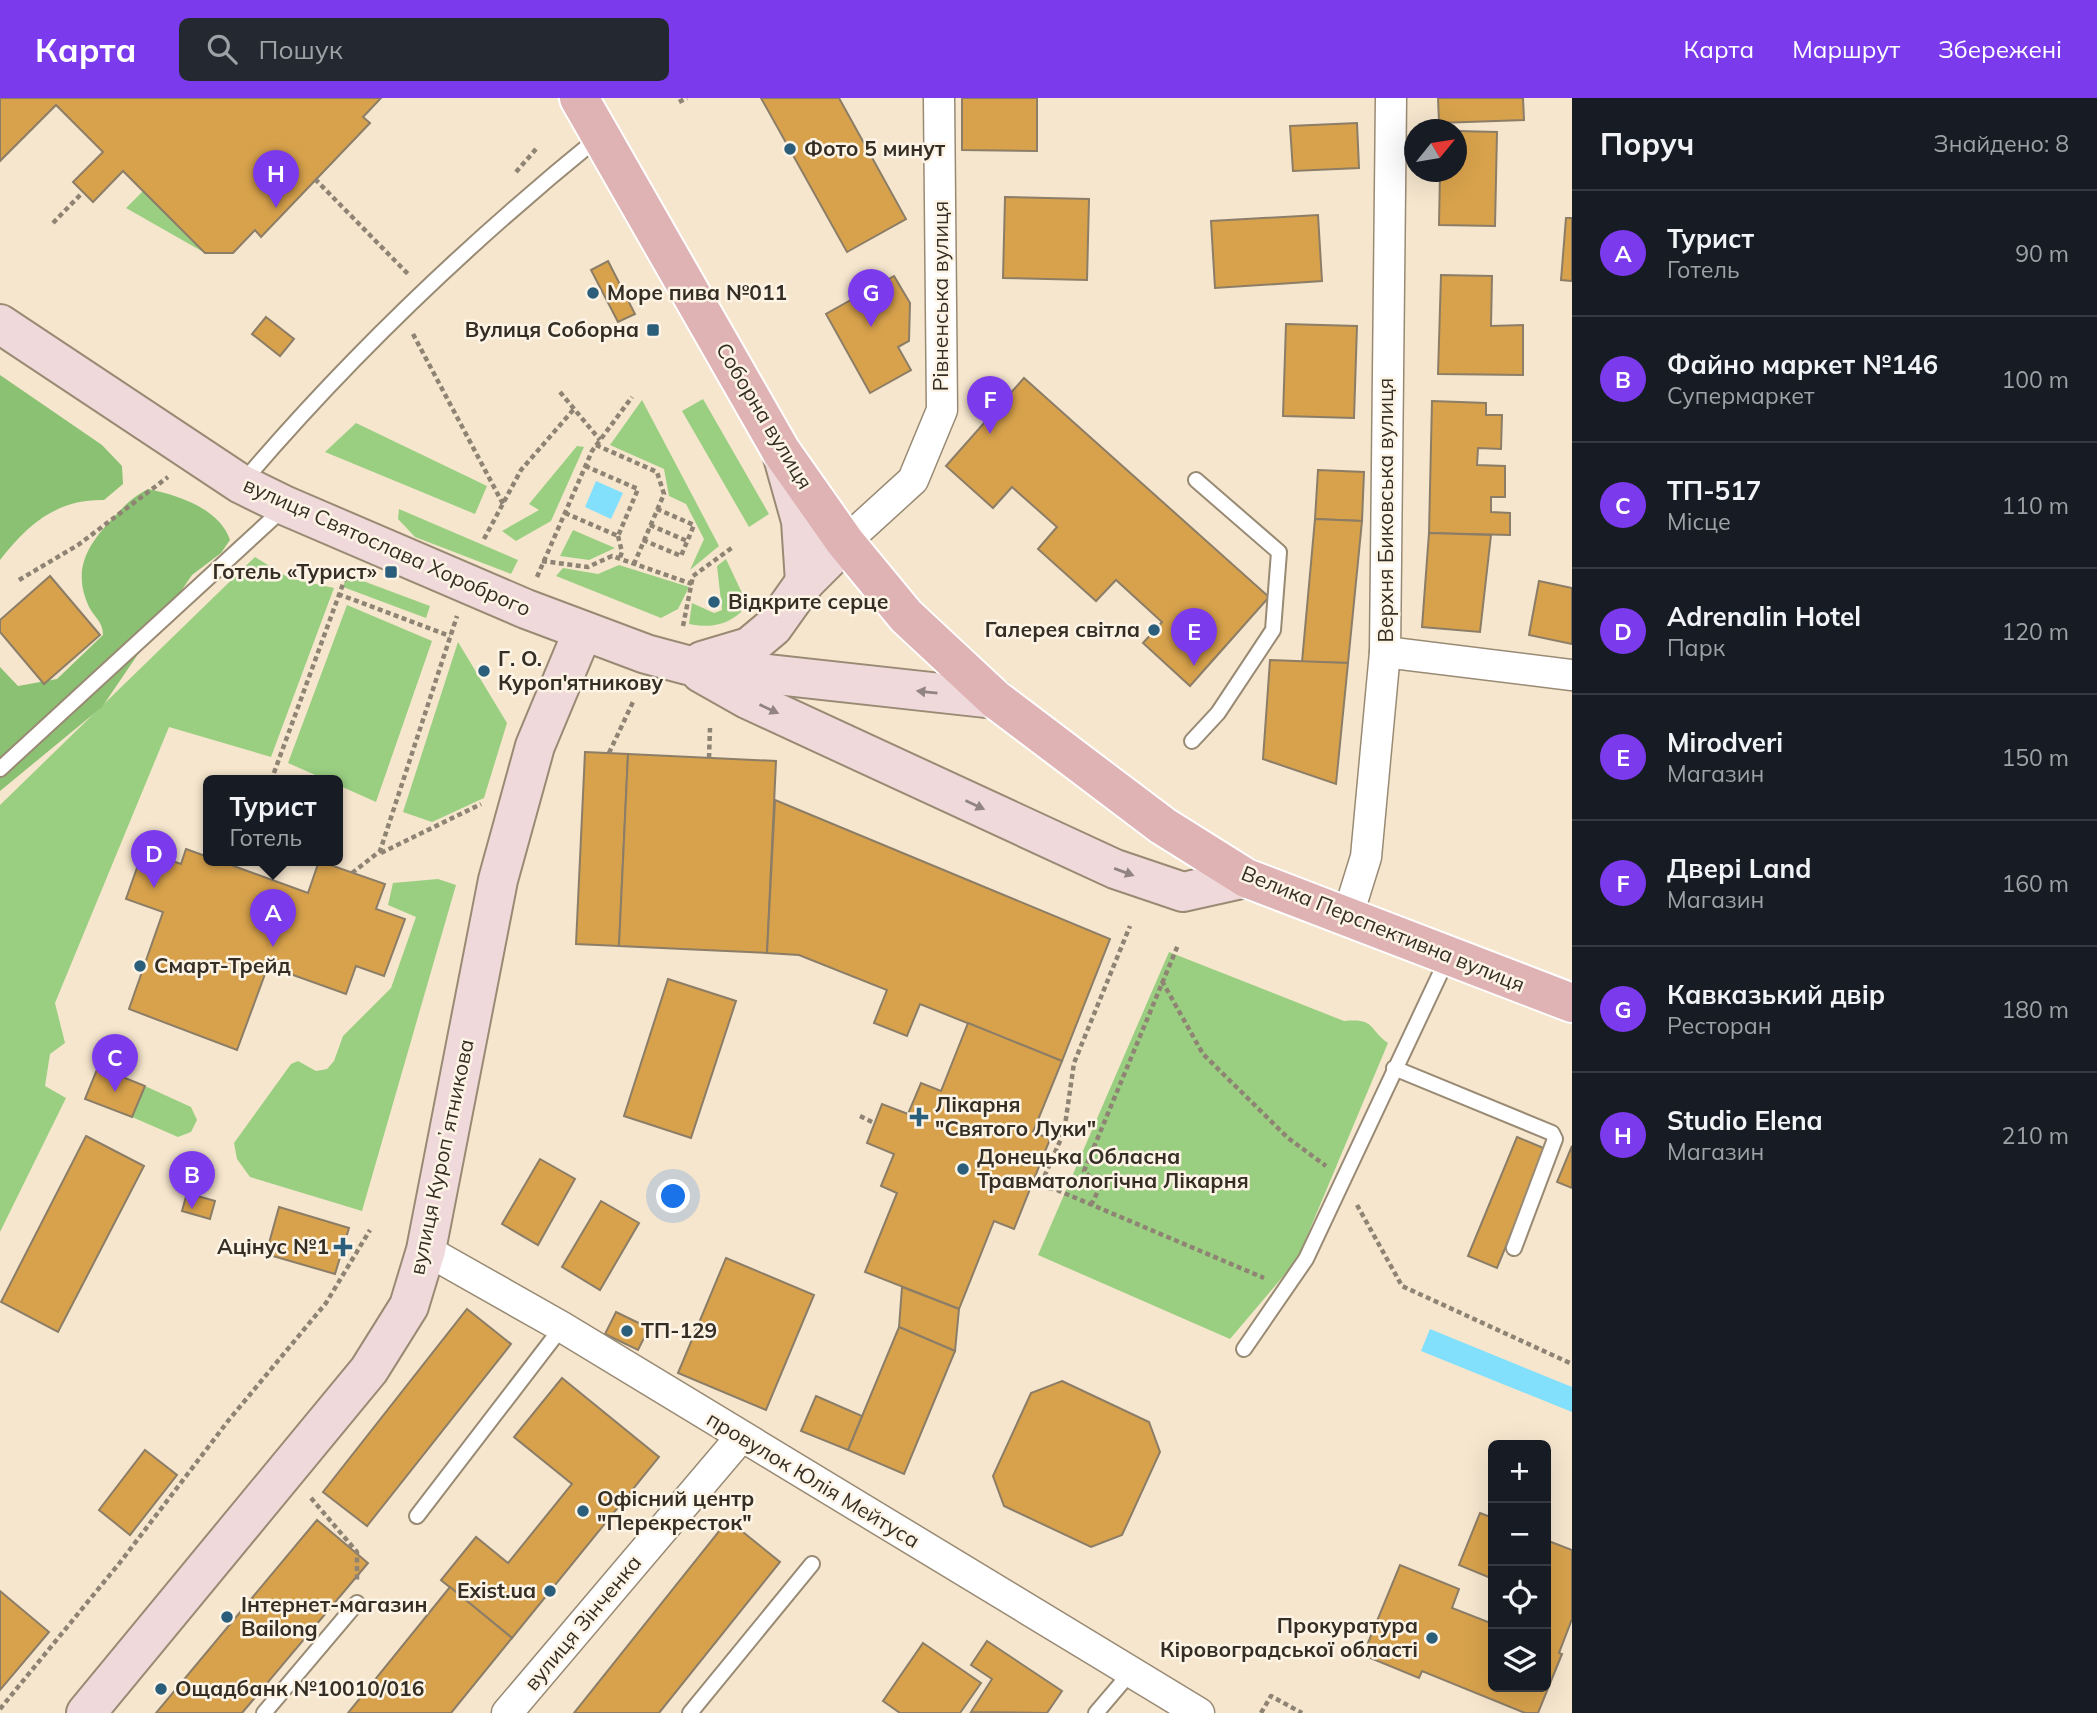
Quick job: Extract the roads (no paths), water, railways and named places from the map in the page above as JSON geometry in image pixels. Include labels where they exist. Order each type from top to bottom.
[{"type":"main road","name":"Соборна вулиця","points":[[579,98],[781,451],[845,542],[906,616],[995,699]]},
{"type":"main road","name":"вулиця Святослава Хороброго","points":[[0,324],[241,484],[286,506],[583,631],[684,649]]},
{"type":"main road","points":[[781,451],[801,521],[805,582]]},
{"type":"main road","points":[[684,649],[749,647],[773,626],[805,582],[845,542]]},
{"type":"main road","name":"вулиця Куропʼятникова","points":[[86,1713],[369,1370],[409,1306],[426,1250],[498,880],[535,746],[583,631]]},
{"type":"main road","points":[[684,649],[995,699]]},
{"type":"main road","points":[[684,649],[747,699],[1115,869],[1183,892],[1247,878]]},
{"type":"main road","name":"Велика Перспективна вулиця","points":[[995,699],[1163,826],[1247,878],[1572,1003]]},
{"type":"street","name":"Рівненська вулиця","points":[[845,542],[913,480],[942,410],[939,98]]},
{"type":"street","name":"Верхня Биковська вулиця","points":[[1348,918],[1366,857],[1385,652],[1391,98]]},
{"type":"street","points":[[1385,652],[1572,675]]},
{"type":"street","name":"провулок Юлія Мейтуса","points":[[426,1250],[562,1327],[1199,1713]]},
{"type":"street","name":"вулиця Зінченка","points":[[506,1713],[741,1437]]},
{"type":"lane","points":[[241,484],[314,402],[402,313],[550,177],[600,136]]},
{"type":"lane","points":[[1192,741],[1218,713],[1273,630],[1279,552],[1196,480]]},
{"type":"lane","points":[[0,769],[259,534],[286,506]]},
{"type":"lane","points":[[1244,1349],[1306,1259],[1448,957]]},
{"type":"lane","points":[[1394,1068],[1552,1133],[1555,1139],[1514,1248]]},
{"type":"lane","points":[[418,1516],[562,1327]]},
{"type":"lane","points":[[690,1713],[812,1564]]},
{"type":"lane","points":[[264,1713],[357,1603]]},
{"type":"lane","points":[[1096,1713],[1130,1672]]},
{"type":"water","points":[[596,481],[623,493],[611,519],[585,507]]},
{"type":"water","points":[[1430,1329],[1572,1387],[1572,1412],[1421,1351]]},
{"type":"place","name":"Фото 5 минут","points":[[790,149]]},
{"type":"place","name":"Studio Elena","points":[[276,208]]},
{"type":"place","name":"Море пива №011","points":[[593,293]]},
{"type":"place","name":"Кавказький двір","points":[[871,327]]},
{"type":"place","name":"Вулиця Соборна","points":[[653,330]]},
{"type":"place","name":"Двері Land","points":[[990,434]]},
{"type":"place","name":"Готель «Турист»","points":[[391,572]]},
{"type":"place","name":"Відкрите серце","points":[[714,602]]},
{"type":"place","name":"Галерея світла","points":[[1154,630]]},
{"type":"place","name":"Mirodveri","points":[[1194,666]]},
{"type":"place","name":"Г. О. Куроп'ятникову","points":[[484,671]]},
{"type":"place","name":"Adrenalin Hotel","points":[[154,888]]},
{"type":"place","name":"Турист","points":[[273,947]]},
{"type":"place","name":"Смарт-Трейд","points":[[140,966]]},
{"type":"place","name":"ТП-517","points":[[115,1092]]},
{"type":"place","name":"Лікарня \"Святого Луки\"","points":[[919,1117]]},
{"type":"place","name":"Донецька Обласна Травматологічна Лікарня","points":[[963,1169]]},
{"type":"place","name":"Файно маркет №146","points":[[192,1209]]},
{"type":"place","name":"Ацінус №1","points":[[343,1247]]},
{"type":"place","name":"ТП-129","points":[[627,1331]]},
{"type":"place","name":"Офісний центр \"Перекресток\"","points":[[583,1511]]},
{"type":"place","name":"Exist.ua","points":[[550,1591]]},
{"type":"place","name":"Інтернет-магазин Bailong","points":[[227,1617]]},
{"type":"place","name":"Прокуратура Кіровоградської області","points":[[1432,1638]]},
{"type":"place","name":"Ощадбанк №10010/016","points":[[161,1689]]}]
